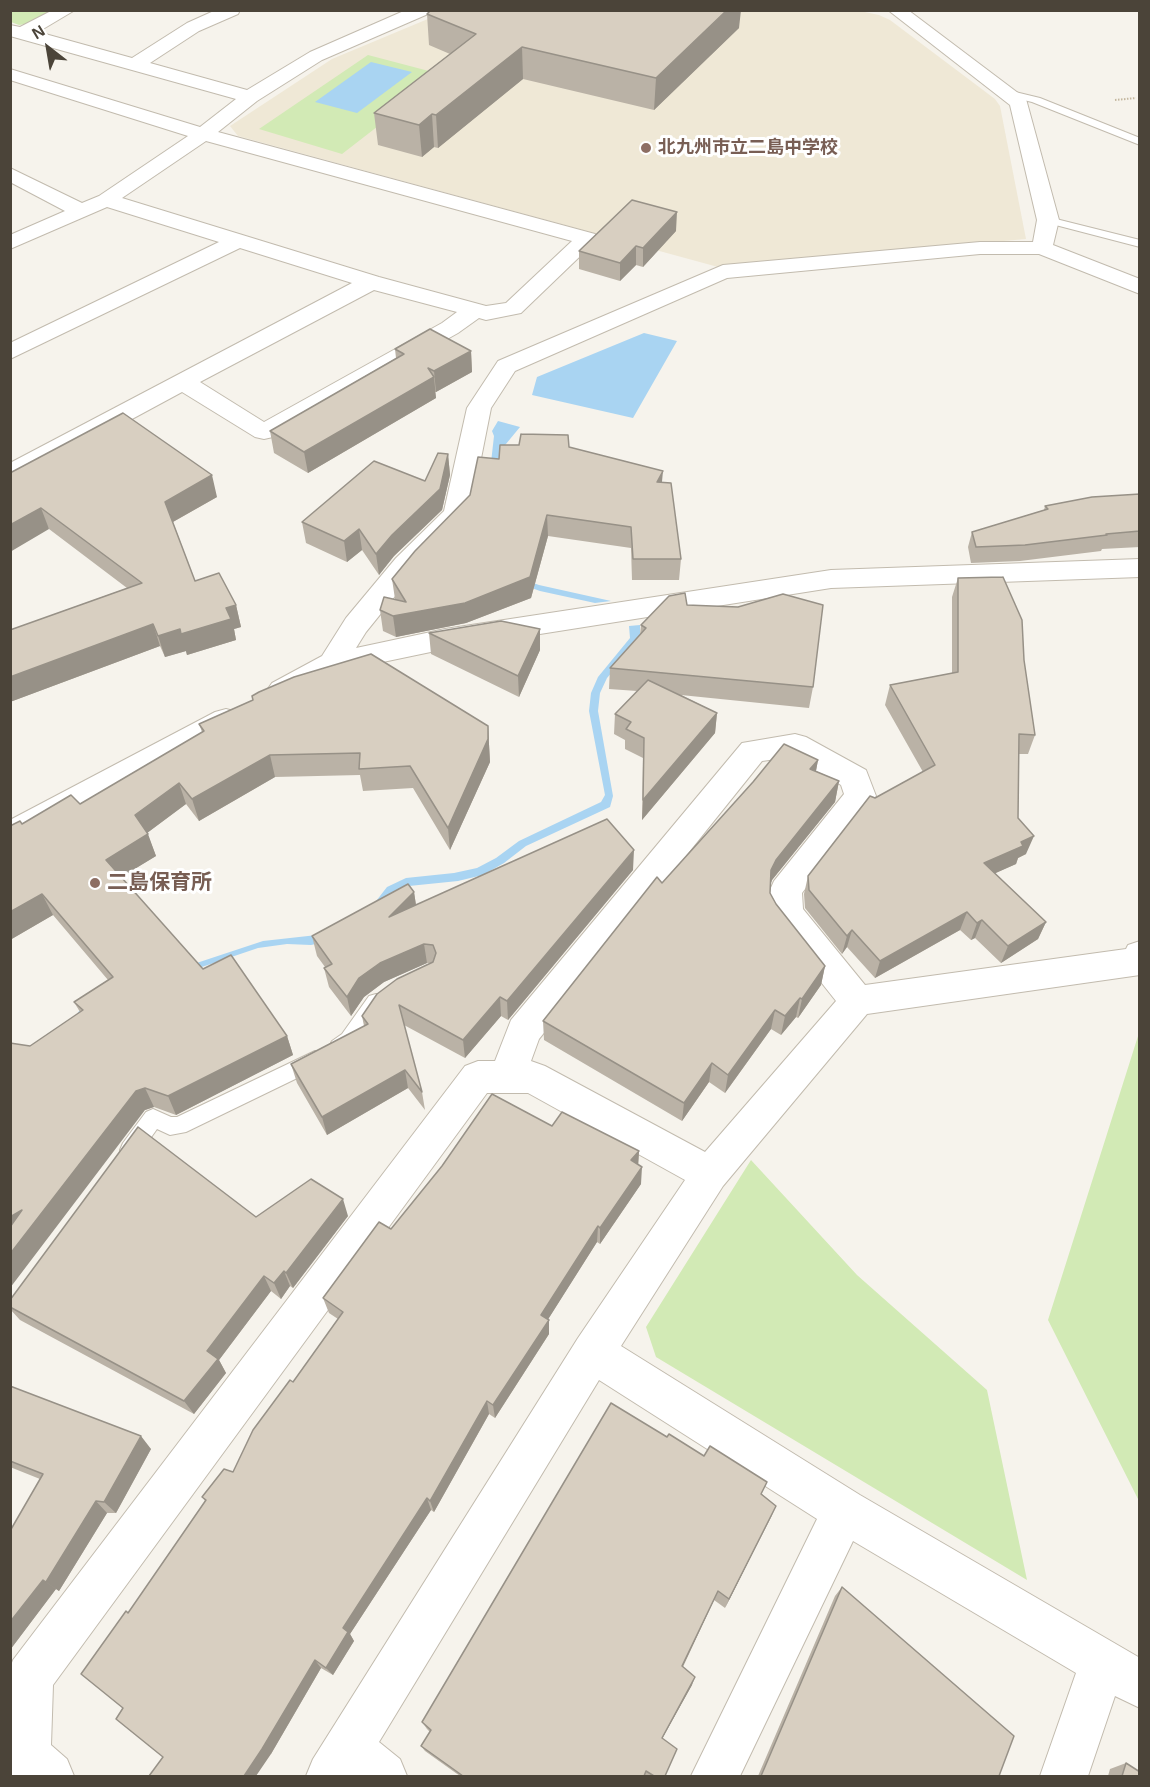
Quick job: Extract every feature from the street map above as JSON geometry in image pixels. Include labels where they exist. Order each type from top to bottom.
[{"type":"street","points":[[17,31],[67,10]]},
{"type":"street","points":[[136,64],[193,27],[232,10]]},
{"type":"street","points":[[10,243],[106,200],[203,134],[250,97],[316,56],[422,10]]},
{"type":"street","points":[[896,10],[1020,103],[1048,220],[1042,248]]},
{"type":"street","points":[[17,31],[250,97]]},
{"type":"street","points":[[10,74],[203,134],[587,239],[513,308],[486,313],[236,242],[106,200]]},
{"type":"street","points":[[10,174],[82,211]]},
{"type":"street","points":[[10,352],[236,242]]},
{"type":"street","points":[[332,663],[356,625],[406,564],[457,514],[479,408],[506,366],[723,272],[980,249],[1042,248],[1140,287]]},
{"type":"street","points":[[10,474],[371,282]]},
{"type":"street","points":[[183,382],[264,432],[450,328],[475,310]]},
{"type":"street","points":[[10,836],[332,663],[445,639],[831,579],[1140,568]]},
{"type":"street","points":[[507,1077],[524,1031],[753,751],[795,745],[855,777],[860,796],[786,890],[786,913],[857,1001]]},
{"type":"street","points":[[354,1767],[593,1352],[710,1174],[857,1001],[1137,962],[1140,955]]},
{"type":"street","points":[[50,1776],[26,1756],[30,1677],[478,1077],[532,1077],[710,1174]]},
{"type":"street","points":[[593,1352],[844,1511],[1121,1674],[1064,1776]]},
{"type":"street","points":[[715,1776],[844,1511]]},
{"type":"lane","points":[[1007,93],[1036,100],[1140,142]]},
{"type":"lane","points":[[1048,220],[1140,244]]},
{"type":"lane","points":[[118,1166],[153,1118],[170,1126],[179,1126],[324,1056],[349,1040],[372,1005],[392,990]]},
{"type":"shaded area","name":"北九州市立二島中学校","points":[[447,11],[860,11],[879,15],[890,20],[995,99],[1000,106],[1026,239],[718,267],[238,136],[230,126],[332,59]]},
{"type":"green space","points":[[10,11],[55,11],[32,23],[19,25],[11,22]]},
{"type":"green space","points":[[368,55],[444,75],[342,154],[259,129]]},
{"type":"green space","points":[[1139,1033],[1139,1501],[1048,1320]]},
{"type":"green space","points":[[751,1160],[857,1275],[987,1390],[1027,1580],[656,1357],[646,1327]]},
{"type":"water","points":[[371,62],[412,72],[357,113],[315,102]]},
{"type":"water","points":[[644,333],[677,341],[633,418],[532,395],[537,377]]},
{"type":"water","points":[[498,421],[520,427],[501,450],[485,566],[539,585],[611,601],[595,603],[540,591],[479,569],[494,436],[492,431]]},
{"type":"water","points":[[640,625],[640,640],[607,678],[600,693],[598,711],[613,796],[610,807],[526,846],[483,875],[458,881],[409,886],[335,940],[311,945],[287,944],[258,948],[193,970],[47,1054],[88,999],[263,941],[317,935],[373,905],[387,887],[406,878],[477,868],[496,858],[519,841],[601,802],[605,795],[589,711],[591,693],[598,677],[630,638],[629,626]]},
{"type":"building","points":[[431,10],[727,10],[656,78],[522,47],[436,115],[432,114],[419,125],[374,113],[476,34],[427,14]]},
{"type":"building","points":[[632,200],[677,212],[643,248],[636,246],[620,263],[579,251]]},
{"type":"building","points":[[430,329],[471,351],[434,371],[428,368],[434,377],[304,452],[270,431],[404,354],[395,349]]},
{"type":"building","points":[[123,413],[212,475],[165,502],[195,581],[219,573],[236,605],[226,608],[231,619],[181,634],[180,629],[158,636],[153,624],[10,677],[10,630],[142,583],[41,508],[10,525],[10,473]]},
{"type":"building","points":[[521,434],[568,435],[569,447],[663,471],[657,482],[671,483],[681,559],[633,559],[631,527],[547,515],[530,577],[465,603],[393,616],[380,610],[384,597],[406,602],[392,579],[415,551],[470,495],[478,457],[499,459],[500,445],[519,445]]},
{"type":"building","points":[[438,453],[448,454],[440,489],[392,535],[376,554],[359,529],[344,541],[302,522],[374,461],[425,481]]},
{"type":"building","points":[[1140,494],[1140,531],[1025,545],[976,547],[972,532],[1048,509],[1045,506],[1092,497]]},
{"type":"building","points":[[1003,577],[1022,620],[1024,660],[1035,735],[1019,734],[1018,818],[1034,836],[1021,842],[1023,846],[984,863],[1046,922],[1008,946],[982,920],[977,923],[967,912],[880,961],[852,930],[847,936],[809,890],[808,876],[870,796],[875,798],[935,765],[890,685],[958,672],[958,578]]},
{"type":"building","points":[[685,593],[687,605],[738,607],[783,594],[823,605],[813,687],[610,668],[646,628],[641,625],[669,596]]},
{"type":"building","points":[[501,621],[540,629],[518,676],[429,633]]},
{"type":"building","points":[[371,654],[488,726],[488,739],[448,828],[410,766],[359,769],[360,753],[270,755],[192,799],[179,783],[135,815],[148,834],[106,860],[203,969],[231,955],[287,1036],[168,1096],[145,1088],[136,1091],[10,1254],[10,1227],[22,1210],[10,1217],[10,1043],[30,1046],[83,1010],[74,1002],[113,977],[42,894],[10,912],[10,826],[20,821],[22,824],[71,795],[80,804],[204,731],[199,724],[253,700],[252,696],[259,692],[294,677]]},
{"type":"building","points":[[648,680],[717,713],[643,800],[644,738],[626,729],[631,722],[615,714]]},
{"type":"building","points":[[784,744],[818,760],[810,769],[839,781],[776,860],[771,870],[770,893],[776,904],[825,966],[802,999],[800,998],[785,1016],[775,1010],[728,1075],[712,1063],[684,1103],[543,1021],[657,877],[662,883]]},
{"type":"building","points":[[607,819],[634,850],[507,1001],[500,997],[463,1040],[399,1005],[422,1092],[405,1070],[322,1117],[291,1064],[368,1024],[362,1016],[377,994],[397,979],[433,962],[436,953],[433,945],[424,944],[380,963],[359,978],[347,997],[324,968],[332,964],[312,936],[408,884],[414,892],[389,917]]},
{"type":"building","points":[[492,1094],[552,1126],[562,1112],[639,1151],[631,1160],[642,1167],[600,1228],[598,1226],[541,1315],[549,1320],[493,1405],[487,1401],[430,1501],[427,1498],[343,1628],[348,1632],[326,1668],[315,1660],[244,1776],[149,1776],[163,1757],[116,1719],[123,1708],[81,1674],[126,1611],[128,1613],[206,1500],[202,1497],[224,1469],[233,1472],[253,1430],[290,1380],[293,1382],[343,1312],[323,1298],[379,1222],[391,1229],[442,1166]]},
{"type":"building","points":[[138,1127],[256,1217],[311,1179],[343,1199],[286,1273],[284,1271],[274,1283],[264,1276],[207,1351],[218,1359],[184,1401],[10,1307],[10,1300]]},
{"type":"building","points":[[10,1386],[141,1436],[104,1502],[96,1501],[46,1582],[43,1580],[10,1622],[10,1531],[43,1474],[10,1461]]},
{"type":"building","points":[[611,1403],[667,1437],[669,1434],[704,1456],[710,1446],[767,1482],[761,1494],[776,1506],[729,1599],[718,1591],[682,1666],[695,1677],[662,1738],[677,1749],[665,1776],[654,1776],[646,1771],[644,1776],[463,1776],[421,1746],[431,1730],[422,1722]]},
{"type":"building","points":[[842,1587],[1014,1736],[999,1776],[761,1776]]},
{"type":"building","points":[[1126,1763],[1140,1772],[1140,1776],[1122,1776]]},
{"type":"place","name":"北九州市立二島中学校","points":[[646,148]]},
{"type":"place","name":"二島保育所","points":[[95,883]]}]
